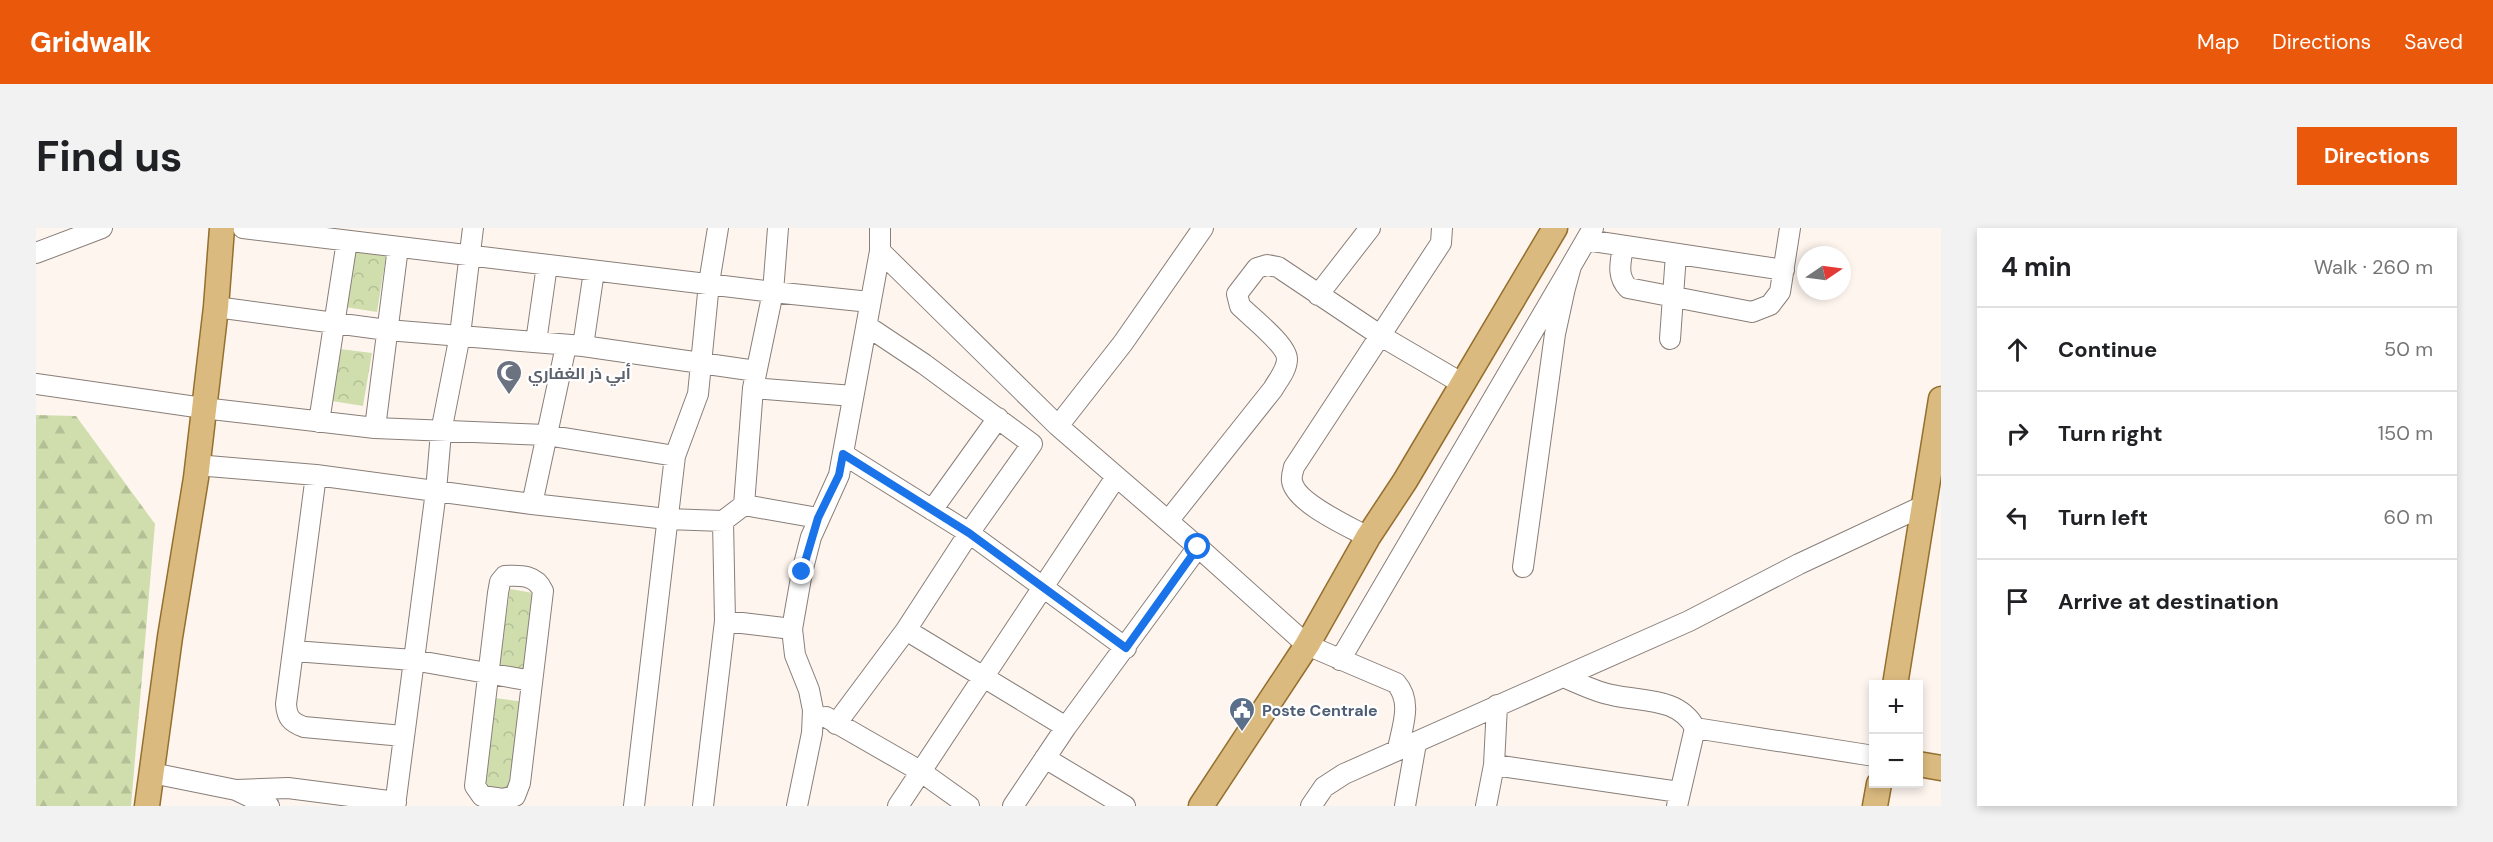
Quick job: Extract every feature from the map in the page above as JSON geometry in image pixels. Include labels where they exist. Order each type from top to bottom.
[{"type":"main road","points":[[147,806],[196,465],[216,307],[222,228]]},
{"type":"main road","points":[[1201,806],[1307,645],[1368,537],[1405,481],[1555,228]]},
{"type":"main road","points":[[1896,680],[1941,399]]},
{"type":"main road","points":[[1923,765],[1941,768]]},
{"type":"main road","points":[[1875,806],[1878,788]]},
{"type":"street","points":[[36,253],[102,228]]},
{"type":"street","points":[[243,228],[870,302]]},
{"type":"street","points":[[152,773],[236,790],[288,788],[396,804],[436,491],[441,432],[460,335],[473,228]]},
{"type":"street","points":[[634,806],[666,550],[667,519],[675,456],[698,394],[718,228]]},
{"type":"street","points":[[744,505],[754,379],[773,292],[778,228]]},
{"type":"street","points":[[797,806],[812,734],[813,710],[795,655],[792,629],[802,572],[818,518],[839,475],[880,251],[880,228]]},
{"type":"street","points":[[836,724],[906,630],[969,533],[1032,444],[1123,343],[1203,228]]},
{"type":"street","points":[[1318,295],[1370,228]]},
{"type":"street","points":[[1368,537],[1314,507],[1298,494],[1292,481],[1294,467],[1441,243],[1442,228]]},
{"type":"street","points":[[1623,246],[1619,273],[1628,288],[1752,312],[1770,305],[1780,292],[1790,228]]},
{"type":"street","points":[[1340,660],[1589,234],[1623,246],[1784,270]]},
{"type":"street","points":[[319,422],[346,241]]},
{"type":"street","points":[[375,429],[398,247]]},
{"type":"street","points":[[880,251],[1054,422],[1307,645],[1387,679],[1402,690],[1406,710],[1407,746],[1405,806]]},
{"type":"street","points":[[1670,339],[1676,254]]},
{"type":"street","points":[[536,342],[547,265]]},
{"type":"street","points":[[1168,521],[1273,389],[1285,367],[1284,349],[1240,306],[1237,294],[1239,289],[1257,268],[1267,265],[1278,267],[1381,336],[1462,384]]},
{"type":"street","points":[[1523,567],[1555,334],[1571,266]]},
{"type":"street","points":[[532,504],[546,435],[575,346],[594,271]]},
{"type":"street","points":[[216,307],[387,330],[575,346],[702,364],[754,379],[853,396]]},
{"type":"street","points":[[867,326],[924,364],[1032,444]]},
{"type":"street","points":[[36,384],[203,408],[375,429],[546,435],[675,456]]},
{"type":"street","points":[[932,510],[998,418]]},
{"type":"street","points":[[843,454],[969,533],[1046,587],[1126,648]]},
{"type":"street","points":[[196,465],[316,475],[532,504],[667,519],[723,521],[744,505],[818,518]]},
{"type":"street","points":[[316,475],[286,714],[292,722],[304,727],[403,736]]},
{"type":"street","points":[[898,806],[983,675],[1046,587],[1116,477]]},
{"type":"street","points":[[1311,806],[1324,787],[1333,780],[1689,621],[1799,564],[1923,506]]},
{"type":"street","points":[[702,806],[725,621],[723,521]]},
{"type":"street","points":[[1013,806],[1066,727],[1198,547]]},
{"type":"street","points":[[505,576],[534,578],[543,591],[532,681],[520,783],[515,796],[503,802],[482,796],[475,786],[500,582],[505,576]]},
{"type":"street","points":[[725,621],[792,629]]},
{"type":"street","points":[[906,630],[1066,727]]},
{"type":"street","points":[[294,651],[413,660],[532,681]]},
{"type":"street","points":[[1494,765],[1678,799],[1695,728],[1689,717],[1679,709],[1651,701],[1610,695],[1563,677]]},
{"type":"street","points":[[1486,806],[1494,765],[1497,705]]},
{"type":"street","points":[[813,710],[920,771],[969,806]]},
{"type":"street","points":[[1695,728],[1869,755]]},
{"type":"street","points":[[1045,758],[1125,806]]},
{"type":"street","points":[[236,790],[269,806]]},
{"type":"green space","points":[[353,251],[386,256],[377,312],[345,307]]},
{"type":"green space","points":[[340,349],[372,353],[363,406],[332,401]]},
{"type":"green space","points":[[36,415],[76,416],[155,524],[131,806],[36,806]]},
{"type":"green space","points":[[510,589],[539,594],[527,674],[498,670]]},
{"type":"green space","points":[[495,698],[525,702],[511,791],[482,786]]},
{"type":"place","name":"أبي ذر الغفاري","points":[[509,396]]},
{"type":"place","name":"Poste Centrale","points":[[1242,733]]},
{"type":"route","points":[[802,572],[818,518],[839,475],[843,454],[969,533],[1046,587],[1126,648],[1198,547]]}]
